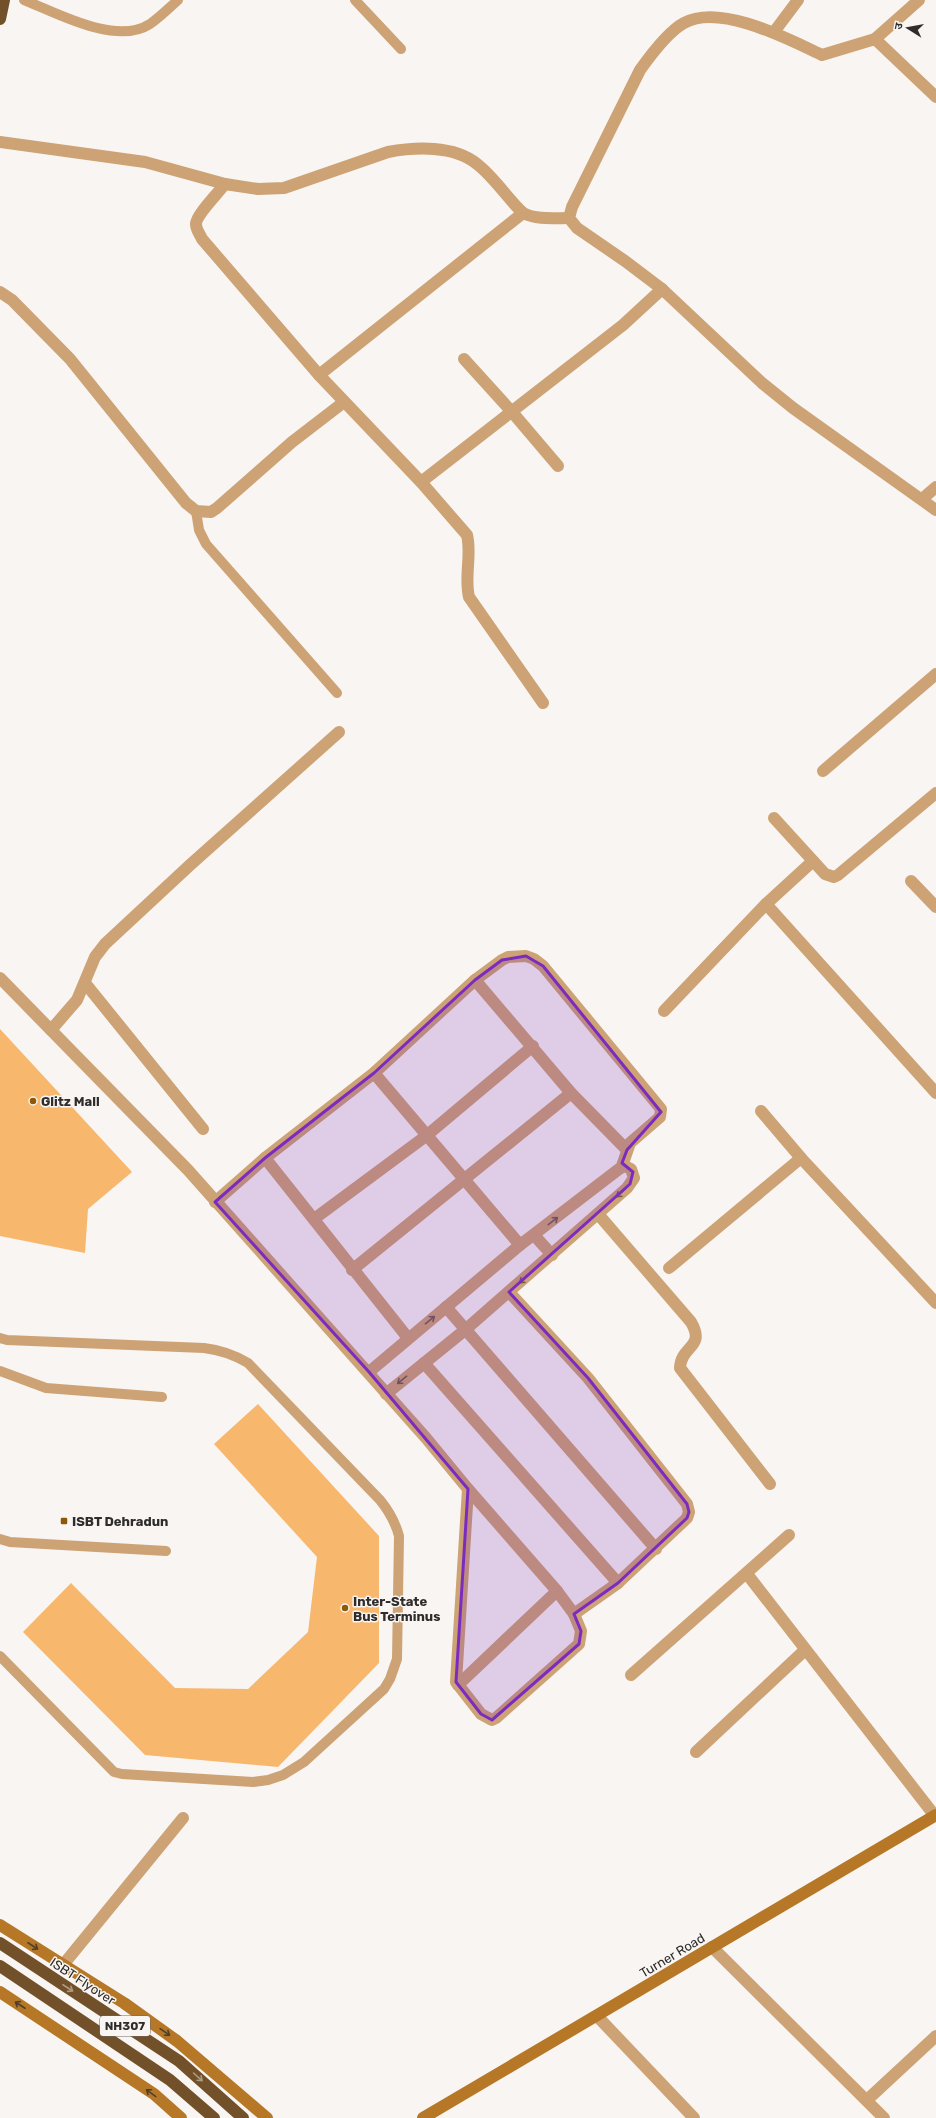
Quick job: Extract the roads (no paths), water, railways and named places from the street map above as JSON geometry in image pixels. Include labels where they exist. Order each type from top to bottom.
[{"type":"highway","points":[[0,19],[4,0]]},
{"type":"highway","name":"ISBT Flyover","points":[[0,1943],[179,2061],[243,2118]]},
{"type":"highway","name":"NH307","points":[[0,1966],[170,2080],[214,2118]]},
{"type":"main road","name":"Turner Road","points":[[423,2118],[936,1816]]},
{"type":"main road","points":[[0,1925],[124,2003],[177,2041],[267,2118]]},
{"type":"main road","points":[[0,1992],[154,2094],[181,2118]]},
{"type":"street","points":[[774,32],[798,0]]},
{"type":"street","points":[[569,218],[572,207],[640,70],[677,28],[684,23],[710,16],[720,17],[774,32],[822,55],[875,38],[919,0]]},
{"type":"street","points":[[875,38],[936,97]]},
{"type":"street","points":[[0,142],[145,162],[225,184],[247,188],[284,188],[388,152],[403,150],[437,150],[468,158],[478,164],[523,213],[546,219],[569,218]]},
{"type":"street","points":[[225,184],[198,217],[196,224],[197,230],[202,239],[319,375],[421,482],[467,535],[469,543],[467,589],[469,597],[544,703]]},
{"type":"street","points":[[319,375],[523,213]]},
{"type":"street","points":[[569,218],[577,228],[662,289],[780,398],[936,510]]},
{"type":"street","points":[[421,482],[622,325],[662,289]]},
{"type":"street","points":[[0,292],[12,300],[70,359],[186,503],[196,511],[211,512],[217,508],[292,442],[344,402]]},
{"type":"street","points":[[464,359],[558,466]]},
{"type":"street","points":[[922,499],[936,487]]},
{"type":"street","points":[[823,771],[936,674]]},
{"type":"street","points":[[51,1030],[71,1008],[85,983],[96,957],[105,944],[190,865],[339,732]]},
{"type":"street","points":[[774,818],[825,874],[834,877],[838,876],[936,793]]},
{"type":"street","points":[[664,1011],[766,904],[813,861]]},
{"type":"street","points":[[911,881],[936,907]]},
{"type":"street","points":[[766,904],[936,1093]]},
{"type":"street","points":[[216,1202],[265,1158],[374,1073],[475,980],[508,957],[526,956],[534,959],[543,966],[661,1109],[660,1117],[636,1137],[627,1150],[622,1166],[520,1245],[369,1372]]},
{"type":"street","points":[[0,978],[188,1170],[369,1372],[386,1394],[426,1438],[468,1489],[557,1591],[574,1614],[581,1631],[579,1644],[492,1720],[486,1718],[458,1685],[456,1674],[468,1489]]},
{"type":"street","points":[[475,980],[533,1046],[571,1093],[627,1150]]},
{"type":"street","points":[[85,983],[203,1129]]},
{"type":"street","points":[[314,1219],[426,1136],[533,1046]]},
{"type":"street","points":[[374,1073],[463,1180],[520,1245]]},
{"type":"street","points":[[352,1270],[571,1093]]},
{"type":"street","points":[[761,1111],[802,1158],[936,1303]]},
{"type":"street","points":[[265,1158],[314,1219],[352,1270],[408,1338]]},
{"type":"street","points":[[669,1268],[802,1158]]},
{"type":"street","points":[[386,1394],[465,1330],[627,1188],[634,1178],[631,1169],[622,1166]]},
{"type":"street","points":[[598,1214],[691,1322],[697,1336],[696,1342],[680,1361],[680,1368],[770,1484]]},
{"type":"street","points":[[534,1235],[552,1255]]},
{"type":"street","points":[[509,1292],[588,1378],[687,1504],[689,1512],[687,1518],[656,1549],[618,1583],[574,1614]]},
{"type":"street","points":[[446,1307],[656,1549]]},
{"type":"street","points":[[424,1363],[618,1583]]},
{"type":"street","points":[[631,1675],[747,1574],[789,1535]]},
{"type":"street","points":[[747,1574],[936,1816]]},
{"type":"street","points":[[458,1685],[557,1591]]},
{"type":"street","points":[[696,1752],[805,1650]]},
{"type":"street","points":[[62,1965],[183,1818]]},
{"type":"street","points":[[712,1947],[868,2100],[884,2118]]},
{"type":"street","points":[[597,2016],[694,2118]]},
{"type":"street","points":[[868,2100],[936,2036]]},
{"type":"lane","points":[[24,0],[95,28],[123,32],[133,31],[149,24],[178,0]]},
{"type":"lane","points":[[355,0],[401,49]]},
{"type":"lane","points":[[196,511],[199,530],[206,544],[337,693]]},
{"type":"lane","points":[[0,1338],[7,1340],[220,1349],[235,1355],[248,1363],[380,1500],[393,1518],[398,1536],[397,1659],[390,1679],[375,1699],[304,1762],[283,1775],[268,1780],[253,1782],[114,1772],[0,1656]]},
{"type":"lane","points":[[0,1371],[46,1388],[162,1397]]},
{"type":"lane","points":[[0,1539],[10,1542],[166,1551]]},
{"type":"place","name":"Glitz Mall","points":[[33,1101]]},
{"type":"place","name":"ISBT Dehradun","points":[[64,1521]]},
{"type":"place","name":"Inter-State Bus Terminus","points":[[345,1608]]}]
